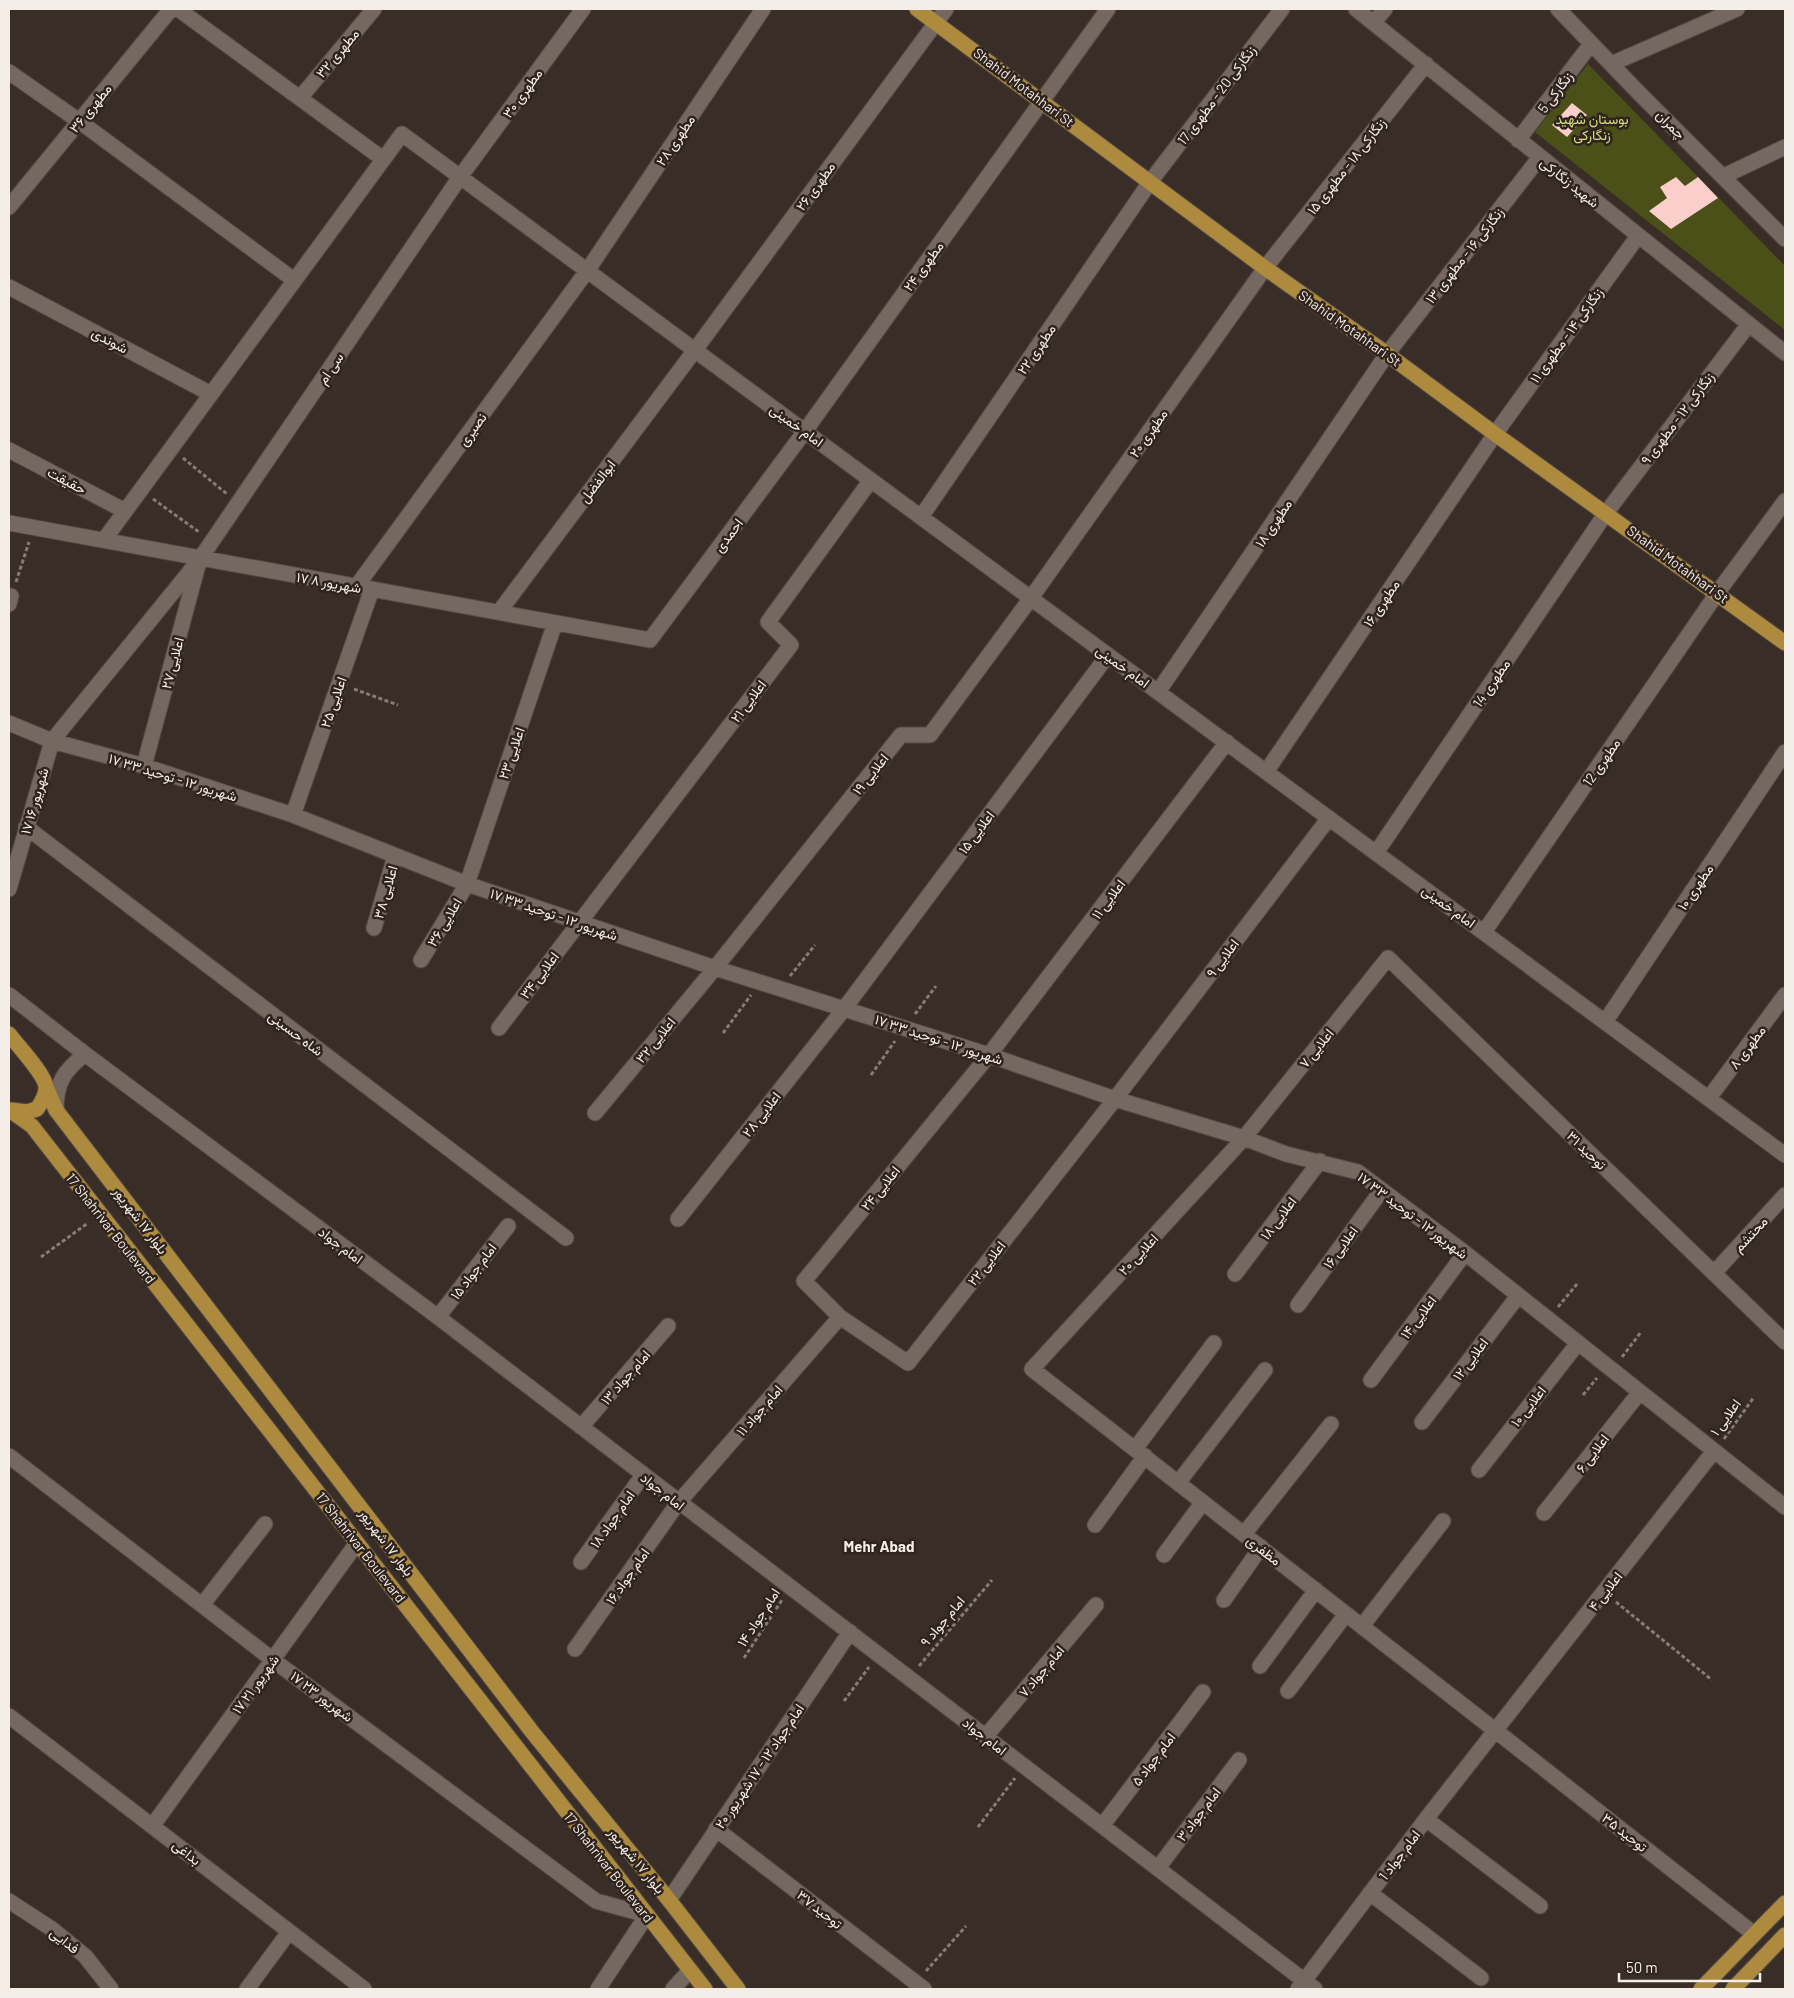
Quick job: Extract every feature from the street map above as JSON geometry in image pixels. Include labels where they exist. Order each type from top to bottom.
[{"type":"main road","name":"Shahid Motahhari St","points":[[917,9],[1266,268],[1495,434],[1718,592],[1785,643]]},
{"type":"main road","name":"بلوار ۱۷ شهریور","points":[[9,1034],[40,1074],[56,1110],[527,1725],[669,1900],[738,1989]]},
{"type":"main road","points":[[10,1110],[27,1112],[38,1109],[44,1098],[46,1088]]},
{"type":"main road","name":"17 Shahrivar Boulevard","points":[[10,1110],[32,1126],[705,1989]]},
{"type":"main road","points":[[1701,1989],[1785,1902]]},
{"type":"main road","points":[[1733,1989],[1785,1935]]},
{"type":"street","name":"مطهری ۳۶","points":[[9,207],[171,9]]},
{"type":"street","points":[[104,540],[383,159],[178,9]]},
{"type":"street","name":"مطهری ۳۲","points":[[300,98],[374,9]]},
{"type":"street","name":"مطهری ۳۰","points":[[460,177],[584,9]]},
{"type":"street","name":"مطهری ۲۸","points":[[587,271],[763,9]]},
{"type":"street","name":"مطهری ۲۶","points":[[695,350],[946,9]]},
{"type":"street","name":"مطهری ۲۴","points":[[805,431],[1108,9]]},
{"type":"street","name":"زنگارکی 20 - مطهری 17","points":[[1150,182],[1282,9]]},
{"type":"street","name":"شهید زنگارکی","points":[[1356,9],[1785,353]]},
{"type":"street","points":[[1374,22],[1385,9]]},
{"type":"street","name":"چمران","points":[[1558,9],[1785,239]]},
{"type":"street","points":[[1611,64],[1736,9]]},
{"type":"street","name":"زنگارکی 5","points":[[1518,140],[1591,44]]},
{"type":"street","name":"زنگارکی ۱۸ - مطهری ۱۵","points":[[1266,268],[1426,64]]},
{"type":"street","points":[[9,72],[79,121],[294,280]]},
{"type":"street","name":"امام خمینی","points":[[383,159],[402,134],[1785,1155]]},
{"type":"street","points":[[1724,176],[1785,147]]},
{"type":"street","name":"زنگارکی ۱۶ - مطهری ۱۳","points":[[1387,354],[1540,157]]},
{"type":"street","name":"سی ام","points":[[52,741],[200,559],[460,177]]},
{"type":"street","name":"مطهری ۲۲","points":[[921,517],[1150,182]]},
{"type":"street","name":"زنگارکی ۱۴ - مطهری ۱۱","points":[[1495,434],[1638,236]]},
{"type":"street","name":"مطهری ۲۰","points":[[1030,598],[1266,268]]},
{"type":"street","name":"نصیری","points":[[356,586],[587,271]]},
{"type":"street","name":"شوندی","points":[[9,287],[211,394]]},
{"type":"street","name":"زنگارکی ۱۲ - مطهری ۹","points":[[1606,513],[1749,324]]},
{"type":"street","name":"ابوالفضل","points":[[499,612],[695,350]]},
{"type":"street","name":"مطهری ۱۸","points":[[1158,692],[1387,354]]},
{"type":"street","name":"احمدی","points":[[650,640],[805,431]]},
{"type":"street","name":"مطهری ۱۶","points":[[1266,772],[1495,434]]},
{"type":"street","name":"حقیقت","points":[[9,450],[125,511]]},
{"type":"street","name":"اعلایی ۲۱","points":[[579,922],[791,645],[768,622],[871,480]]},
{"type":"street","name":"مطهری 12","points":[[1484,932],[1718,592],[1785,502]]},
{"type":"street","name":"مطهری 14","points":[[1376,853],[1606,513]]},
{"type":"street","name":"۱۷ شهریور ۸","points":[[9,524],[650,640]]},
{"type":"street","name":"اعلایی ۲۷","points":[[144,766],[200,559]]},
{"type":"street","name":"اعلایی ۲۵","points":[[293,816],[372,589]]},
{"type":"street","name":"اعلایی ۱۹","points":[[715,968],[901,735],[930,734],[1030,598]]},
{"type":"street","name":"اعلایی ۲۳","points":[[467,884],[556,622]]},
{"type":"street","name":"اعلایی ۱۵","points":[[844,1009],[1108,655]]},
{"type":"street","name":"۱۷ شهریور ۱۲ - توحید ۳۳","points":[[9,723],[52,741],[144,766],[293,816],[467,884],[715,968],[989,1055],[1115,1099],[1244,1138],[1286,1154],[1358,1172],[1465,1253],[1785,1506]]},
{"type":"street","name":"۱۷ شهریور ۱۶","points":[[9,889],[52,741]]},
{"type":"street","name":"اعلایی ۱۱","points":[[989,1055],[1226,742]]},
{"type":"street","name":"مطهری ۱۰","points":[[1605,1022],[1785,752]]},
{"type":"street","name":"اعلایی ۹","points":[[1115,1099],[1329,818]]},
{"type":"street","name":"شاه حسینی","points":[[26,827],[566,1238]]},
{"type":"street","name":"اعلایی ۳۸","points":[[374,928],[395,856]]},
{"type":"street","name":"اعلایی ۳۶","points":[[421,960],[467,884]]},
{"type":"street","name":"اعلایی ۳۴","points":[[500,1028],[579,922]]},
{"type":"street","name":"اعلایی ۷","points":[[1244,1138],[1388,958]]},
{"type":"street","name":"توحید ۳۱","points":[[1388,958],[1714,1273],[1784,1337]]},
{"type":"street","name":"اعلایی ۳۲","points":[[595,1113],[715,968]]},
{"type":"street","name":"امام جواد","points":[[9,995],[85,1054],[438,1317],[678,1503],[1158,1868],[1306,1986]]},
{"type":"street","name":"مطهری ۸","points":[[1708,1098],[1785,995]]},
{"type":"street","name":"اعلایی ۲۸","points":[[678,1219],[844,1009]]},
{"type":"street","points":[[56,1110],[56,1092],[62,1077],[72,1064],[85,1054]]},
{"type":"street","name":"اعلایی ۲۴","points":[[840,1317],[804,1280],[989,1055]]},
{"type":"street","name":"اعلایی ۲۲","points":[[840,1317],[908,1362],[1115,1099]]},
{"type":"street","name":"اعلایی ۲۰","points":[[1032,1369],[1244,1138]]},
{"type":"street","name":"اعلایی ۱۸","points":[[1235,1274],[1320,1161]]},
{"type":"street","name":"اعلایی ۱۶","points":[[1298,1305],[1382,1190]]},
{"type":"street","name":"محتشم","points":[[1714,1273],[1785,1195]]},
{"type":"street","name":"امام جواد ۱۵","points":[[438,1317],[508,1226]]},
{"type":"street","name":"اعلایی ۱۴","points":[[1371,1380],[1465,1253]]},
{"type":"street","name":"اعلایی ۱۲","points":[[1422,1422],[1518,1296]]},
{"type":"street","name":"امام جواد ۱۱","points":[[678,1503],[840,1317]]},
{"type":"street","name":"امام جواد ۱۳","points":[[581,1427],[668,1326]]},
{"type":"street","points":[[1095,1525],[1140,1453],[1214,1343]]},
{"type":"street","name":"اعلایی ۱۰","points":[[1479,1470],[1578,1343]]},
{"type":"street","name":"مظفری","points":[[1032,1369],[1496,1730]]},
{"type":"street","points":[[1178,1482],[1265,1370]]},
{"type":"street","name":"اعلایی ۶","points":[[1544,1513],[1640,1392]]},
{"type":"street","points":[[1244,1534],[1331,1424]]},
{"type":"street","name":"اعلایی ۴","points":[[1496,1730],[1714,1451]]},
{"type":"street","name":"۱۷ شهریور ۲۳","points":[[9,1456],[273,1660],[596,1901],[647,1915]]},
{"type":"street","name":"امام جواد ۱۸","points":[[581,1562],[643,1475]]},
{"type":"street","points":[[1164,1556],[1203,1502]]},
{"type":"street","name":"امام جواد ۱۶","points":[[575,1649],[678,1503]]},
{"type":"street","points":[[1362,1626],[1443,1521]]},
{"type":"street","points":[[202,1605],[265,1524]]},
{"type":"street","name":"۱۷ شهریور ۲۱","points":[[153,1825],[357,1543]]},
{"type":"street","points":[[1224,1600],[1261,1547]]},
{"type":"street","points":[[1260,1666],[1316,1590]]},
{"type":"street","name":"امام جواد ۷","points":[[986,1736],[1096,1605]]},
{"type":"street","points":[[1288,1690],[1346,1614]]},
{"type":"street","name":"امام جواد ۱۲ - ۱۷ شهریور ۲۰","points":[[669,1900],[850,1632]]},
{"type":"street","name":"امام جواد ۵","points":[[1102,1826],[1203,1692]]},
{"type":"street","name":"بداغی","points":[[9,1716],[364,1989]]},
{"type":"street","name":"امام جواد 1","points":[[1306,1986],[1370,1893],[1496,1730]]},
{"type":"street","name":"توحید ۳۵","points":[[1496,1730],[1754,1934]]},
{"type":"street","name":"امام جواد ۳","points":[[1158,1868],[1239,1760]]},
{"type":"street","points":[[1426,1819],[1540,1906]]},
{"type":"street","name":"توحید ۳۷","points":[[716,1829],[920,1986]]},
{"type":"street","points":[[1370,1893],[1480,1978]]},
{"type":"street","name":"فدایی","points":[[9,1901],[52,1929],[84,1956],[111,1989]]},
{"type":"street","points":[[598,1989],[647,1915]]},
{"type":"street","points":[[247,1989],[289,1932]]},
{"type":"street","points":[[673,1989],[690,1970]]},
{"type":"path","points":[[171,448],[238,503]]},
{"type":"path","points":[[141,490],[212,542]]},
{"type":"path","points":[[10,600],[34,528]]},
{"type":"path","points":[[339,684],[398,705]]},
{"type":"path","points":[[780,988],[815,945]]},
{"type":"path","points":[[723,1033],[761,982]]},
{"type":"path","points":[[871,1075],[936,986]]},
{"type":"path","points":[[41,1257],[101,1214]]},
{"type":"path","points":[[1548,1320],[1577,1284]]},
{"type":"path","points":[[1583,1395],[1641,1332]]},
{"type":"path","name":"اعلایی ۱","points":[[1714,1451],[1754,1397]]},
{"type":"path","name":"امام جواد ۹","points":[[909,1678],[992,1580]]},
{"type":"path","name":"امام جواد ۱۴","points":[[744,1658],[790,1587]]},
{"type":"path","points":[[1604,1592],[1712,1680]]},
{"type":"path","points":[[844,1701],[879,1654]]},
{"type":"path","points":[[978,1827],[1024,1766]]},
{"type":"path","points":[[920,1986],[966,1926]]},
{"type":"green space","name":"بوستان شهید زنگارکی","points":[[1588,64],[1785,266],[1785,330],[1535,132]]},
{"type":"building","points":[[1572,103],[1587,115],[1567,137],[1552,125]]},
{"type":"building","points":[[1676,177],[1685,186],[1698,177],[1718,198],[1671,229],[1649,211],[1667,198],[1660,187]]},
{"type":"district","name":"Mehr Abad","points":[[879,1546]]}]
